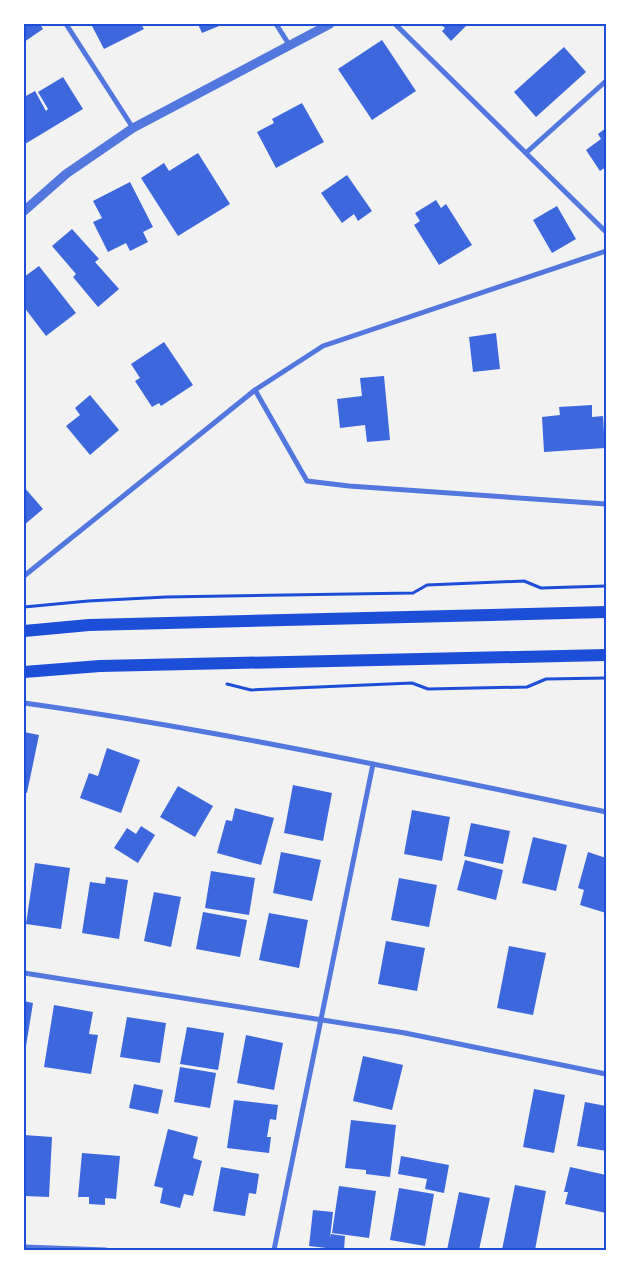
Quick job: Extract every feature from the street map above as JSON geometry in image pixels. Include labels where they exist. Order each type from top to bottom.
[{"type":"main road","points":[[24,631],[90,625],[606,612]]},
{"type":"main road","points":[[24,672],[100,666],[606,655]]},
{"type":"street","points":[[66,24],[133,128]]},
{"type":"street","points":[[276,24],[290,46]]},
{"type":"street","points":[[24,211],[66,174],[133,128],[330,24]]},
{"type":"street","points":[[395,24],[527,152],[606,232]]},
{"type":"street","points":[[527,152],[606,81]]},
{"type":"street","points":[[24,576],[255,390],[323,346],[606,251]]},
{"type":"street","points":[[255,390],[307,481],[349,486],[606,504]]},
{"type":"street","points":[[24,703],[106,714],[373,764],[606,812]]},
{"type":"street","points":[[274,1250],[319,1020],[373,764]]},
{"type":"street","points":[[24,973],[405,1033],[606,1074]]},
{"type":"street","points":[[24,1246],[106,1250]]},
{"type":"path","points":[[24,607],[166,597],[413,593],[427,585],[524,581],[541,588],[606,586]]},
{"type":"path","points":[[225,684],[251,690],[412,683],[428,689],[527,687],[546,679],[606,678]]},
{"type":"building","points":[[24,24],[40,24],[43,29],[24,42]]},
{"type":"building","points":[[91,24],[141,24],[144,29],[104,49]]},
{"type":"building","points":[[198,24],[224,24],[202,33]]},
{"type":"building","points":[[440,24],[468,24],[451,41],[442,31],[445,28]]},
{"type":"building","points":[[382,40],[416,91],[372,120],[338,69]]},
{"type":"building","points":[[564,47],[586,72],[536,117],[514,92]]},
{"type":"building","points":[[63,77],[83,109],[25,144],[24,97],[35,91],[46,111],[48,109],[38,92]]},
{"type":"building","points":[[302,103],[324,142],[276,168],[257,132],[274,123],[272,119]]},
{"type":"building","points":[[606,128],[606,167],[600,171],[586,150],[601,139],[598,134]]},
{"type":"building","points":[[198,153],[230,204],[178,236],[141,178],[164,163],[169,171]]},
{"type":"building","points":[[347,175],[372,211],[358,221],[354,214],[342,223],[321,193]]},
{"type":"building","points":[[130,182],[153,227],[143,232],[148,242],[130,251],[126,243],[108,252],[93,222],[102,218],[93,201]]},
{"type":"building","points":[[436,200],[441,208],[446,204],[472,245],[439,265],[414,225],[420,221],[415,213]]},
{"type":"building","points":[[557,206],[576,239],[552,253],[533,220]]},
{"type":"building","points":[[72,229],[99,259],[95,262],[119,289],[98,307],[73,277],[76,274],[52,246]]},
{"type":"building","points":[[39,266],[76,313],[46,336],[24,307],[24,277]]},
{"type":"building","points":[[496,333],[500,369],[473,372],[469,337]]},
{"type":"building","points":[[164,342],[193,385],[161,406],[159,403],[152,407],[135,381],[140,378],[131,364]]},
{"type":"building","points":[[384,376],[390,440],[367,442],[365,425],[340,428],[337,399],[362,396],[360,378]]},
{"type":"building","points":[[90,395],[119,430],[90,455],[66,426],[80,415],[75,408]]},
{"type":"building","points":[[592,405],[592,417],[603,416],[605,448],[544,452],[542,417],[560,415],[559,407]]},
{"type":"building","points":[[24,487],[43,509],[24,525]]},
{"type":"building","points":[[24,732],[39,735],[27,793],[24,792]]},
{"type":"building","points":[[107,748],[140,760],[121,813],[80,798],[89,773],[98,776]]},
{"type":"building","points":[[293,785],[332,793],[323,841],[284,833]]},
{"type":"building","points":[[178,786],[213,806],[195,837],[160,817]]},
{"type":"building","points":[[235,808],[274,818],[261,865],[217,853],[226,820],[232,821]]},
{"type":"building","points":[[412,810],[450,817],[442,861],[404,854]]},
{"type":"building","points":[[471,823],[510,831],[503,864],[464,856]]},
{"type":"building","points":[[141,826],[155,835],[138,863],[114,848],[127,828],[136,834]]},
{"type":"building","points":[[533,837],[567,845],[556,891],[522,883]]},
{"type":"building","points":[[281,852],[321,860],[312,901],[273,893]]},
{"type":"building","points":[[588,852],[606,858],[606,913],[580,905],[584,890],[578,888]]},
{"type":"building","points":[[465,860],[503,870],[496,900],[457,890]]},
{"type":"building","points":[[35,863],[70,868],[61,929],[26,924]]},
{"type":"building","points":[[211,871],[255,878],[249,915],[205,908]]},
{"type":"building","points":[[106,877],[128,880],[119,939],[82,933],[90,882],[105,884]]},
{"type":"building","points":[[399,878],[437,885],[429,927],[391,920]]},
{"type":"building","points":[[154,892],[181,897],[171,947],[144,941]]},
{"type":"building","points":[[203,912],[247,920],[240,957],[196,949]]},
{"type":"building","points":[[269,913],[308,920],[299,968],[259,960]]},
{"type":"building","points":[[386,941],[425,948],[417,991],[378,984]]},
{"type":"building","points":[[509,946],[546,953],[533,1015],[497,1008]]},
{"type":"building","points":[[24,1001],[33,1003],[26,1046],[24,1046]]},
{"type":"building","points":[[54,1005],[93,1012],[89,1034],[98,1035],[91,1074],[44,1067]]},
{"type":"building","points":[[127,1017],[166,1023],[160,1063],[120,1057]]},
{"type":"building","points":[[187,1027],[224,1033],[218,1070],[180,1064]]},
{"type":"building","points":[[246,1035],[283,1043],[274,1090],[237,1083]]},
{"type":"building","points":[[363,1056],[403,1065],[392,1110],[353,1101]]},
{"type":"building","points":[[180,1067],[216,1073],[210,1108],[174,1102]]},
{"type":"building","points":[[134,1084],[163,1090],[158,1114],[129,1108]]},
{"type":"building","points":[[534,1089],[565,1095],[554,1153],[523,1147]]},
{"type":"building","points":[[234,1100],[278,1105],[276,1120],[270,1119],[267,1137],[271,1137],[269,1153],[227,1148]]},
{"type":"building","points":[[585,1102],[606,1106],[606,1151],[577,1146]]},
{"type":"building","points":[[351,1120],[396,1125],[390,1177],[366,1174],[366,1170],[345,1168]]},
{"type":"building","points":[[168,1129],[198,1137],[193,1158],[202,1161],[193,1196],[184,1194],[180,1208],[160,1203],[163,1188],[154,1186]]},
{"type":"building","points":[[24,1135],[52,1137],[49,1197],[24,1196]]},
{"type":"building","points":[[82,1153],[120,1156],[116,1199],[105,1198],[105,1205],[89,1204],[89,1197],[78,1197]]},
{"type":"building","points":[[401,1156],[449,1165],[444,1193],[425,1189],[427,1179],[398,1174]]},
{"type":"building","points":[[221,1167],[259,1174],[256,1194],[249,1193],[245,1216],[213,1211]]},
{"type":"building","points":[[570,1167],[606,1175],[606,1213],[565,1204],[568,1192],[564,1192]]},
{"type":"building","points":[[515,1185],[546,1191],[535,1250],[502,1250]]},
{"type":"building","points":[[339,1186],[376,1191],[369,1238],[332,1233]]},
{"type":"building","points":[[399,1188],[434,1194],[425,1246],[390,1240]]},
{"type":"building","points":[[459,1192],[490,1198],[479,1250],[447,1250]]},
{"type":"building","points":[[313,1210],[333,1212],[330,1238],[331,1234],[345,1236],[344,1250],[309,1246]]}]
